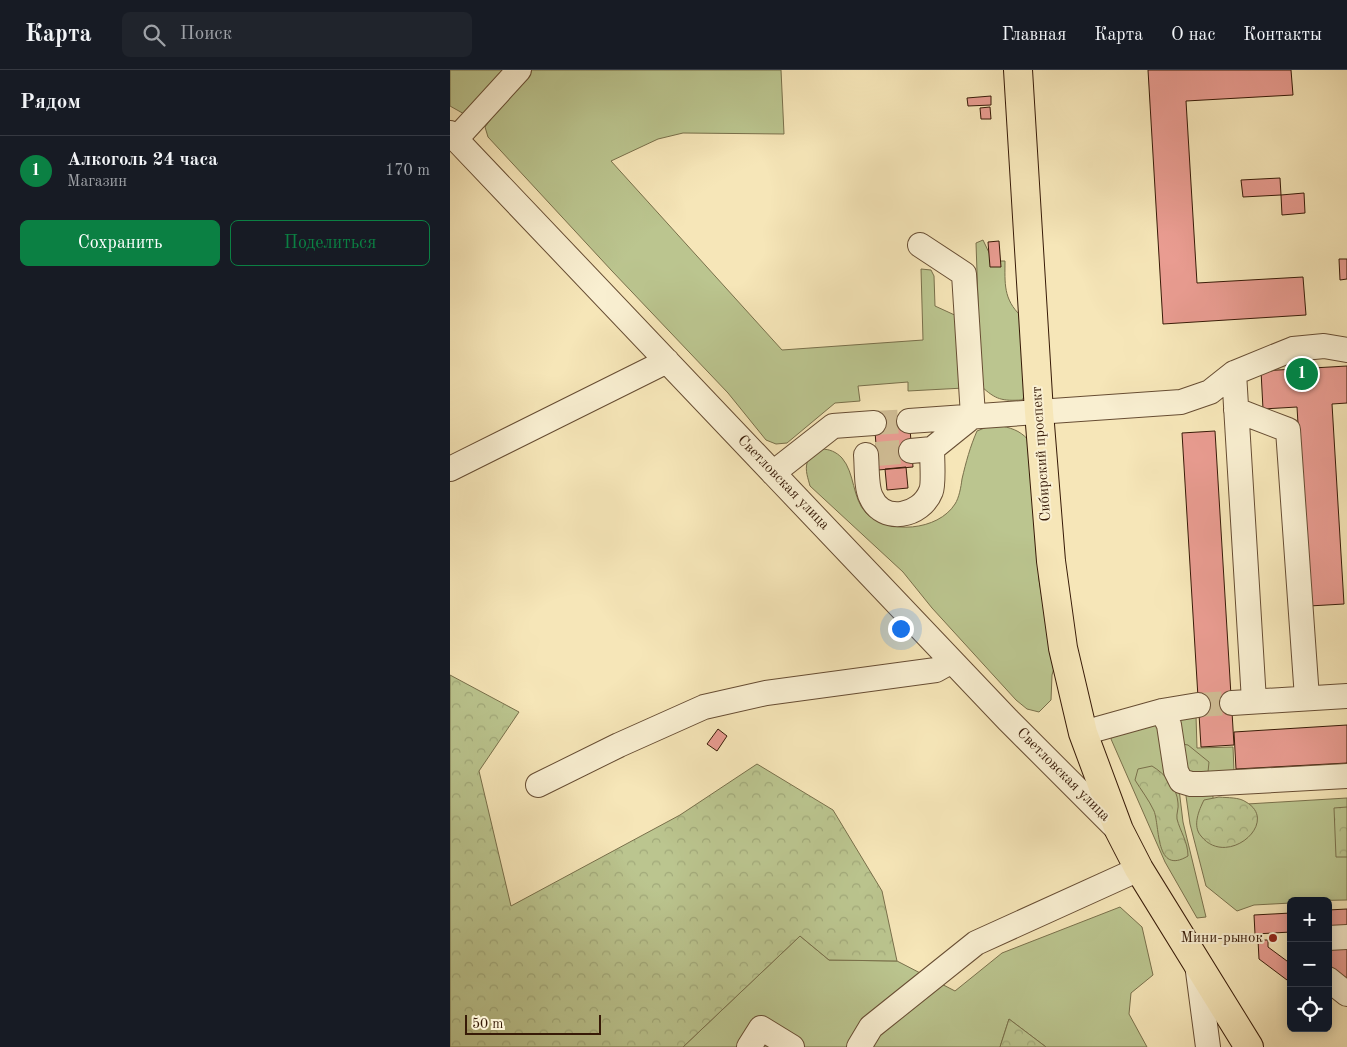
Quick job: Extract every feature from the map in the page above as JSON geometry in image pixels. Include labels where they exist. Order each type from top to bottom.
[{"type":"main road","name":"Сибирский проспект","points":[[1018,70],[1039,412],[1051,561],[1063,648],[1083,733],[1119,830],[1139,869],[1248,1047]]},
{"type":"street","points":[[453,136],[519,70]]},
{"type":"street","name":"Светловская улица","points":[[453,136],[1008,720],[1119,830]]},
{"type":"street","points":[[920,246],[964,274],[973,416]]},
{"type":"street","points":[[909,421],[1181,402],[1210,392],[1234,373],[1293,349],[1324,346],[1347,350]]},
{"type":"street","points":[[450,469],[667,361]]},
{"type":"street","points":[[1234,373],[1243,702],[1347,696]]},
{"type":"street","points":[[1236,410],[1288,430],[1307,698]]},
{"type":"street","points":[[833,426],[871,454],[870,496],[877,506],[890,513],[905,515],[920,508],[931,491],[922,450],[973,416]]},
{"type":"street","points":[[773,473],[833,426],[874,423]]},
{"type":"street","points":[[538,785],[619,744],[704,707],[766,693],[936,670],[952,661]]},
{"type":"street","points":[[1083,733],[1162,711],[1198,705]]},
{"type":"street","points":[[1162,711],[1169,726],[1176,771],[1181,781],[1191,784],[1347,776]]},
{"type":"street","points":[[859,1047],[871,1028],[976,943],[1139,869]]},
{"type":"street","points":[[1332,938],[1347,937]]},
{"type":"street","points":[[1196,964],[1208,1047]]},
{"type":"street","points":[[1332,982],[1347,994]]},
{"type":"street","points":[[749,1047],[760,1028],[792,1047]]},
{"type":"green space","points":[[450,70],[512,70],[466,115],[450,106]]},
{"type":"green space","points":[[531,70],[781,70],[784,134],[683,133],[658,139],[611,161],[782,350],[923,340],[921,269],[931,270],[934,276],[935,306],[959,317],[964,388],[908,391],[908,382],[858,386],[860,401],[835,403],[787,443],[776,444],[766,440],[728,393],[488,137],[485,127]]},
{"type":"green space","points":[[983,240],[993,261],[1005,261],[1005,284],[1008,297],[1015,310],[1021,316],[1027,393],[1022,400],[1000,399],[981,386],[976,243]]},
{"type":"green space","points":[[1002,426],[1018,432],[1031,443],[1039,580],[1054,668],[1051,700],[1039,712],[1027,709],[1016,700],[932,608],[903,572],[810,486],[807,472],[807,463],[813,453],[822,449],[832,451],[838,454],[846,464],[858,500],[866,513],[875,520],[887,525],[912,527],[925,525],[947,513],[955,504],[960,492],[968,455],[977,431],[987,427]]},
{"type":"green space","points":[[450,675],[519,712],[479,771],[511,906],[680,815],[757,764],[833,810],[882,891],[897,961],[829,960],[800,936],[683,1047],[450,1047]]},
{"type":"green space","points":[[1196,716],[1197,748],[1233,747],[1234,771],[1196,776],[1174,718]]},
{"type":"green space","points":[[1151,725],[1161,726],[1179,789],[1183,822],[1206,917],[1197,918],[1165,862],[1111,739],[1113,733]]},
{"type":"green space","points":[[1182,744],[1188,745],[1209,762],[1208,772],[1203,776],[1186,776]]},
{"type":"green space","points":[[1152,766],[1170,782],[1177,797],[1177,819],[1188,856],[1177,860],[1170,860],[1164,855],[1154,811],[1135,780],[1138,769]]},
{"type":"green space","points":[[1212,788],[1214,806],[1347,798],[1347,900],[1332,900],[1332,897],[1287,897],[1287,903],[1254,905],[1237,911],[1206,886],[1190,824],[1185,789]]},
{"type":"green space","points":[[1219,797],[1243,800],[1255,811],[1257,820],[1254,830],[1246,839],[1236,845],[1224,847],[1212,845],[1198,832],[1197,818],[1204,800]]},
{"type":"green space","points":[[1347,807],[1347,857],[1336,857],[1334,808]]},
{"type":"green space","points":[[1120,907],[1142,927],[1153,975],[1131,993],[1129,1014],[1147,1047],[1046,1047],[1009,1019],[1000,1047],[683,1047],[800,936],[829,960],[897,961],[955,991],[1002,953]]},
{"type":"green space","points":[[1009,1019],[1046,1047],[1000,1047]]},
{"type":"building","points":[[1148,70],[1291,70],[1293,95],[1186,101],[1197,283],[1303,277],[1306,315],[1163,324]]},
{"type":"building","points":[[991,96],[991,105],[968,106],[967,98]]},
{"type":"building","points":[[990,107],[991,119],[981,119],[980,108]]},
{"type":"building","points":[[1280,178],[1281,195],[1243,197],[1241,180]]},
{"type":"building","points":[[1304,193],[1305,213],[1282,215],[1281,195]]},
{"type":"building","points":[[999,241],[1001,267],[990,267],[988,242]]},
{"type":"building","points":[[1339,259],[1347,259],[1347,279],[1340,280]]},
{"type":"building","points":[[1347,366],[1347,403],[1332,404],[1344,604],[1309,606],[1297,407],[1263,409],[1261,371]]},
{"type":"building","points":[[909,416],[913,467],[878,470],[874,419]]},
{"type":"building","points":[[1215,431],[1234,745],[1201,747],[1182,433]]},
{"type":"building","points":[[906,467],[908,488],[887,490],[885,469]]},
{"type":"building","points":[[1347,725],[1347,763],[1236,769],[1234,732]]},
{"type":"building","points":[[718,729],[727,736],[717,751],[707,744]]},
{"type":"building","points":[[1347,909],[1347,928],[1332,929],[1332,910]]},
{"type":"building","points":[[1287,913],[1287,932],[1255,934],[1254,915]]},
{"type":"building","points":[[1258,940],[1268,940],[1268,947],[1287,961],[1287,980],[1259,959]]},
{"type":"building","points":[[1347,946],[1347,981],[1332,969],[1332,947]]},
{"type":"tunnel","points":[[874,423],[909,421]]},
{"type":"tunnel","points":[[876,454],[911,451]]},
{"type":"tunnel","points":[[1198,705],[1232,703]]},
{"type":"place","name":"Алкоголь 24 часа","points":[[1302,374]]},
{"type":"place","name":"Мини-рынок","points":[[1273,938]]}]
